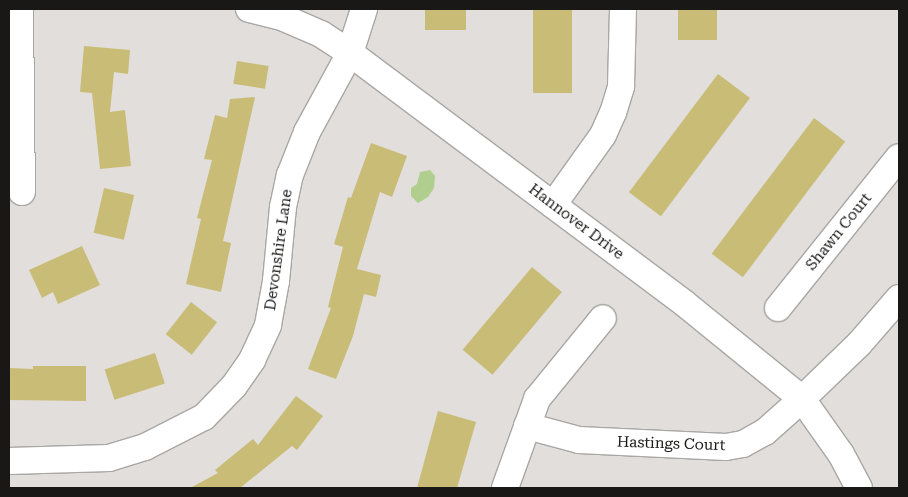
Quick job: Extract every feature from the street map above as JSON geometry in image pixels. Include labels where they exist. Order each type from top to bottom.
[{"type":"street","points":[[20,9],[22,192]]},
{"type":"street","name":"Hannover Drive","points":[[249,9],[284,18],[321,34],[350,53],[684,303],[802,399],[841,454],[859,488]]},
{"type":"street","name":"Devonshire Lane","points":[[9,460],[109,458],[145,448],[204,417],[234,386],[252,360],[268,325],[275,289],[282,207],[290,175],[307,132],[350,53],[364,9]]},
{"type":"street","points":[[553,205],[603,135],[613,113],[620,86],[623,9]]},
{"type":"street","name":"Shawn Court","points":[[778,308],[899,157]]},
{"type":"street","name":"Hastings Court","points":[[528,426],[579,440],[726,447],[743,444],[765,432],[802,399],[858,344],[899,298]]},
{"type":"street","points":[[505,488],[537,400],[603,318]]},
{"type":"shaded area","points":[[430,170],[435,176],[434,188],[428,197],[418,203],[411,196],[411,188],[417,184],[420,172]]},
{"type":"building","points":[[425,9],[466,9],[466,30],[425,30]]},
{"type":"building","points":[[533,9],[572,9],[572,93],[533,93]]},
{"type":"building","points":[[678,9],[717,9],[717,40],[678,40]]},
{"type":"building","points":[[84,46],[130,50],[128,74],[114,72],[110,112],[125,110],[131,166],[100,169],[92,93],[80,92]]},
{"type":"building","points":[[237,61],[269,66],[265,89],[233,84]]},
{"type":"building","points":[[718,74],[750,98],[661,216],[629,192]]},
{"type":"building","points":[[255,97],[223,241],[231,243],[221,292],[186,284],[201,219],[197,218],[212,160],[204,159],[215,115],[227,118],[230,99]]},
{"type":"building","points":[[814,118],[845,141],[743,277],[712,254]]},
{"type":"building","points":[[371,143],[407,156],[392,197],[380,192],[357,269],[381,275],[376,297],[364,294],[353,336],[336,379],[308,369],[331,308],[328,307],[343,247],[334,244],[348,197],[351,198]]},
{"type":"building","points":[[104,188],[134,195],[124,240],[94,233]]},
{"type":"building","points":[[82,246],[100,285],[58,304],[53,292],[42,298],[29,270]]},
{"type":"building","points":[[532,267],[562,292],[492,375],[463,350]]},
{"type":"building","points":[[191,302],[217,322],[192,355],[166,334]]},
{"type":"building","points":[[155,353],[165,383],[114,400],[105,369]]},
{"type":"building","points":[[33,366],[86,366],[86,401],[9,400],[9,368],[33,369]]},
{"type":"building","points":[[296,396],[323,416],[297,450],[292,446],[240,488],[190,488],[218,473],[215,470],[253,439],[258,445]]},
{"type":"building","points":[[438,411],[476,422],[457,488],[417,488]]}]
